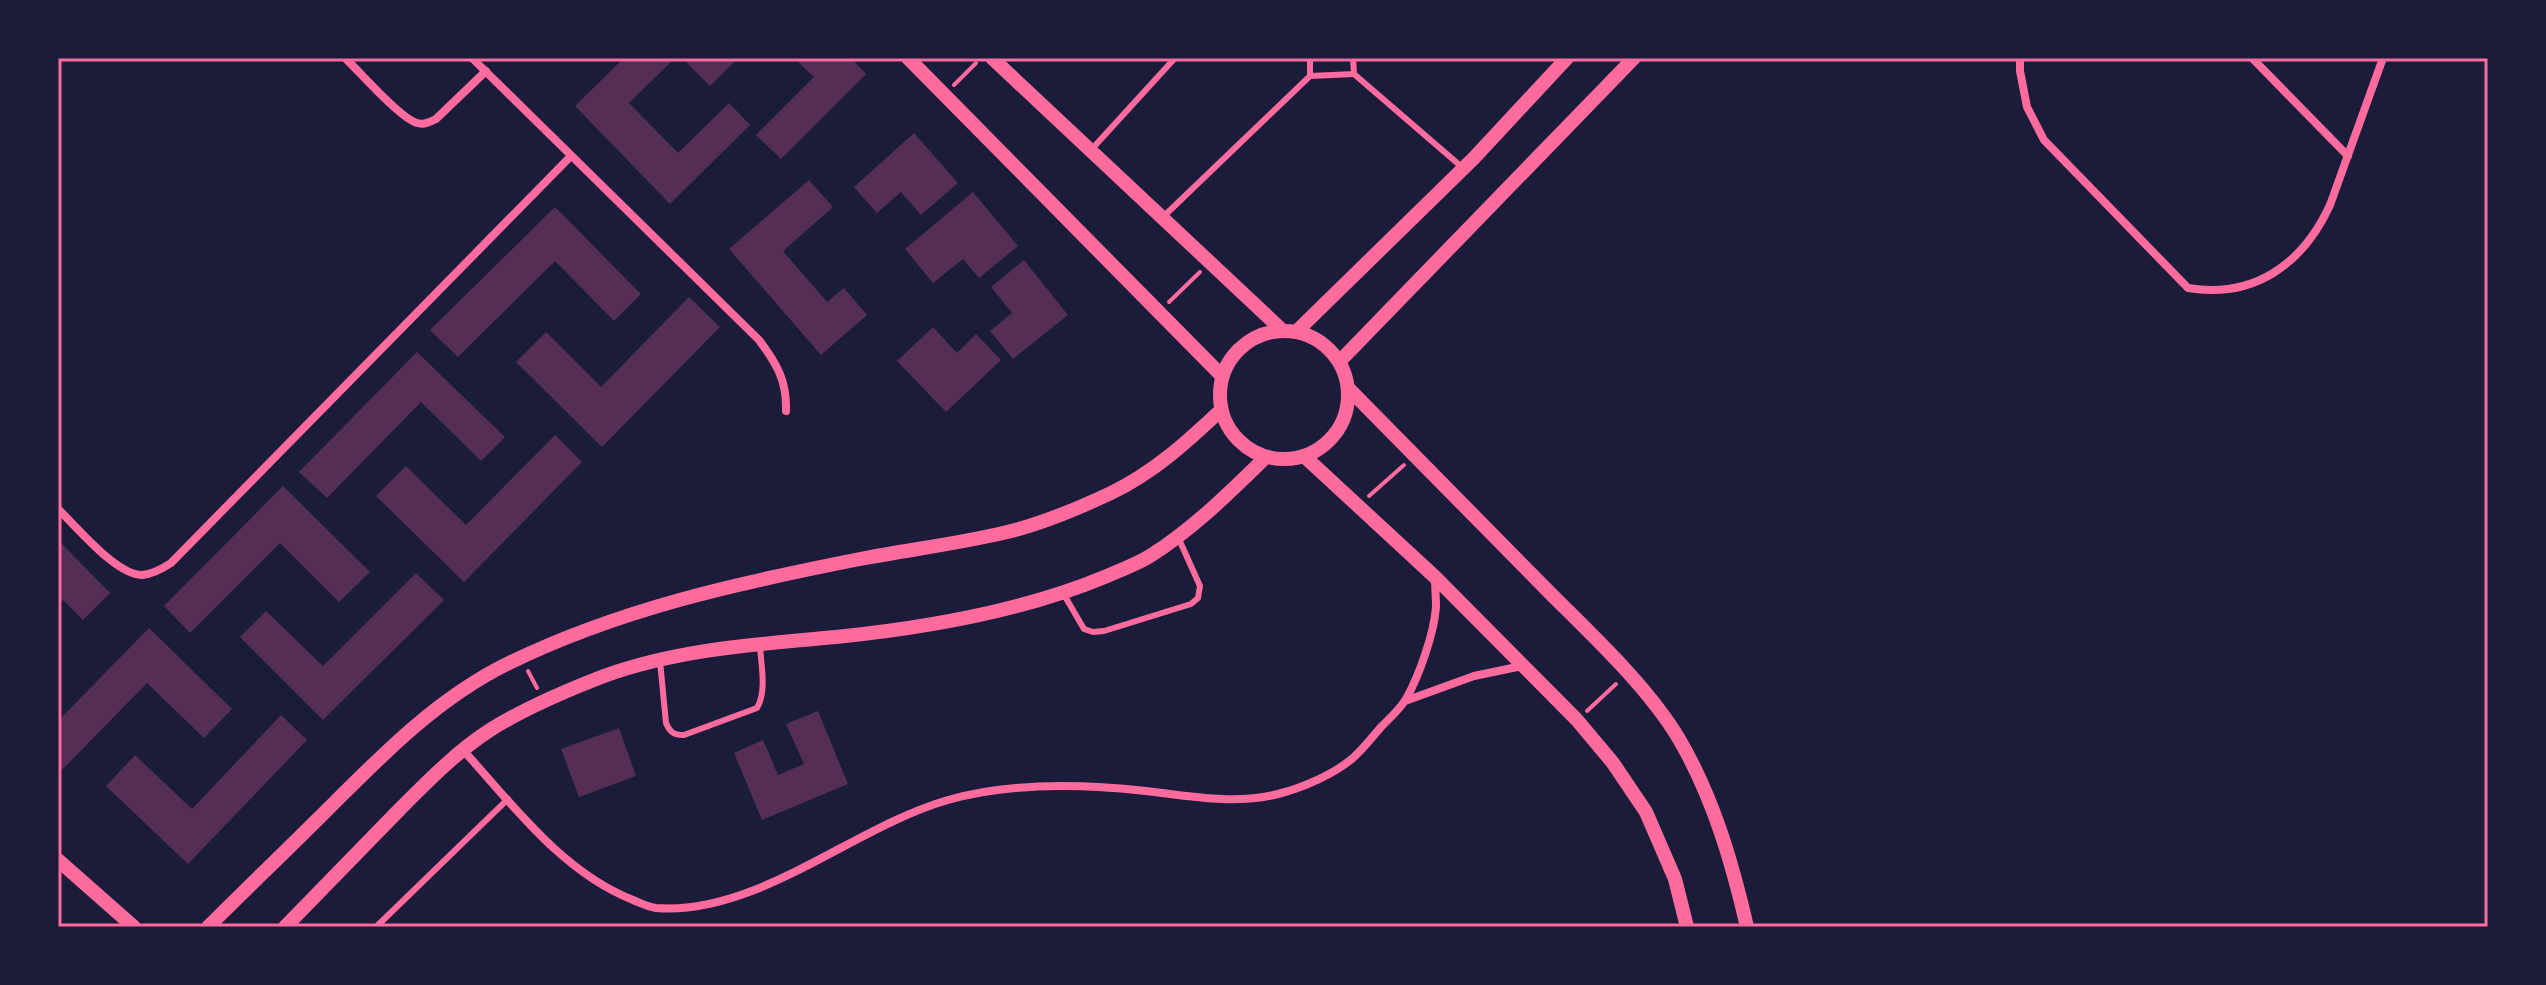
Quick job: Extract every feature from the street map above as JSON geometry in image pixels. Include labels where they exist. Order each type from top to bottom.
[{"type":"street","points":[[345,58],[403,114],[417,123],[436,119],[486,71]]},
{"type":"street","points":[[472,58],[759,340],[783,377],[787,394],[786,411]]},
{"type":"street","points":[[908,58],[1222,376]]},
{"type":"street","points":[[992,58],[1211,262],[1290,331]]},
{"type":"street","points":[[1290,331],[1463,168],[1567,58]]},
{"type":"street","points":[[1340,361],[1634,58]]},
{"type":"street","points":[[2020,58],[2027,107],[2044,140],[2188,288],[2208,291],[2229,291],[2249,285],[2288,263],[2306,247],[2320,227],[2383,58]]},
{"type":"street","points":[[2252,58],[2348,156]]},
{"type":"street","points":[[58,509],[108,558],[126,571],[141,575],[160,571],[184,552],[571,156]]},
{"type":"street","points":[[1349,389],[1344,419],[1333,436],[1319,449],[1289,459],[1265,458],[1242,444],[1229,428],[1221,410],[1220,386],[1228,363],[1242,346],[1260,335],[1290,331],[1314,337],[1329,347],[1340,361],[1349,389],[1628,674],[1678,737],[1698,774],[1733,865],[1747,927]]},
{"type":"street","points":[[208,927],[367,769],[447,700],[506,664],[585,631],[670,601],[770,576],[1005,533],[1064,513],[1113,492],[1168,459],[1221,410]]},
{"type":"street","points":[[1304,456],[1435,577],[1577,720],[1613,763],[1646,812],[1675,879],[1687,927]]},
{"type":"street","points":[[285,927],[410,799],[463,750],[489,731],[544,702],[607,675],[660,661],[760,642],[837,637],[911,627],[998,610],[1063,593],[1148,558],[1212,510],[1265,458]]},
{"type":"street","points":[[463,750],[542,836],[583,873],[618,894],[653,908],[722,902],[948,800],[1004,790],[1071,786],[1244,799],[1278,794],[1320,778],[1352,759],[1405,701],[1423,659],[1436,609],[1435,577]]},
{"type":"street","points":[[1405,701],[1474,676],[1522,666]]},
{"type":"street","points":[[58,860],[134,927]]},
{"type":"lane","points":[[1091,150],[1175,58]]},
{"type":"lane","points":[[1310,58],[1310,76]]},
{"type":"lane","points":[[1353,58],[1354,74]]},
{"type":"lane","points":[[1163,217],[1310,76],[1354,74],[1463,168]]},
{"type":"lane","points":[[1063,593],[1084,629],[1093,632],[1191,604],[1198,598],[1200,586],[1178,537]]},
{"type":"lane","points":[[660,661],[666,723],[676,735],[684,735],[757,708],[762,701],[760,642]]},
{"type":"lane","points":[[376,927],[508,799]]},
{"type":"path","points":[[944,95],[981,58]]},
{"type":"path","points":[[1159,312],[1211,262]]},
{"type":"path","points":[[1358,506],[1414,455]]},
{"type":"path","points":[[522,658],[544,702]]},
{"type":"path","points":[[1577,720],[1628,674]]},
{"type":"building","points":[[624,58],[675,58],[629,103],[678,153],[729,103],[750,125],[670,204],[575,106]]},
{"type":"building","points":[[682,58],[738,58],[710,86]]},
{"type":"building","points":[[794,58],[851,58],[866,74],[781,159],[756,135],[814,77]]},
{"type":"building","points":[[914,133],[958,183],[921,215],[901,192],[877,213],[854,187]]},
{"type":"building","points":[[809,180],[833,207],[783,251],[827,302],[844,288],[867,315],[821,355],[729,249]]},
{"type":"building","points":[[973,192],[1018,246],[979,278],[963,259],[933,283],[905,249]]},
{"type":"building","points":[[555,207],[641,294],[614,321],[555,261],[458,357],[430,330]]},
{"type":"building","points":[[1024,260],[1068,315],[1013,359],[990,331],[1012,313],[991,287]]},
{"type":"building","points":[[689,297],[720,327],[602,447],[516,362],[546,332],[601,387]]},
{"type":"building","points":[[933,327],[957,353],[976,334],[1001,360],[946,412],[897,361]]},
{"type":"building","points":[[417,352],[505,437],[481,461],[421,402],[327,498],[299,472]]},
{"type":"building","points":[[555,435],[582,462],[464,582],[376,496],[406,466],[466,525]]},
{"type":"building","points":[[283,486],[370,572],[339,602],[280,543],[190,633],[164,606]]},
{"type":"building","points":[[61,543],[110,593],[83,620],[63,600],[58,605],[58,546]]},
{"type":"building","points":[[416,573],[444,600],[323,720],[240,637],[266,611],[323,666]]},
{"type":"building","points":[[149,628],[232,709],[204,738],[147,683],[58,774],[58,721]]},
{"type":"building","points":[[818,711],[848,784],[762,820],[734,753],[763,740],[778,775],[804,764],[786,724]]},
{"type":"building","points":[[281,715],[307,740],[188,864],[106,786],[135,755],[192,809]]},
{"type":"building","points":[[619,728],[636,776],[579,797],[561,749]]}]
